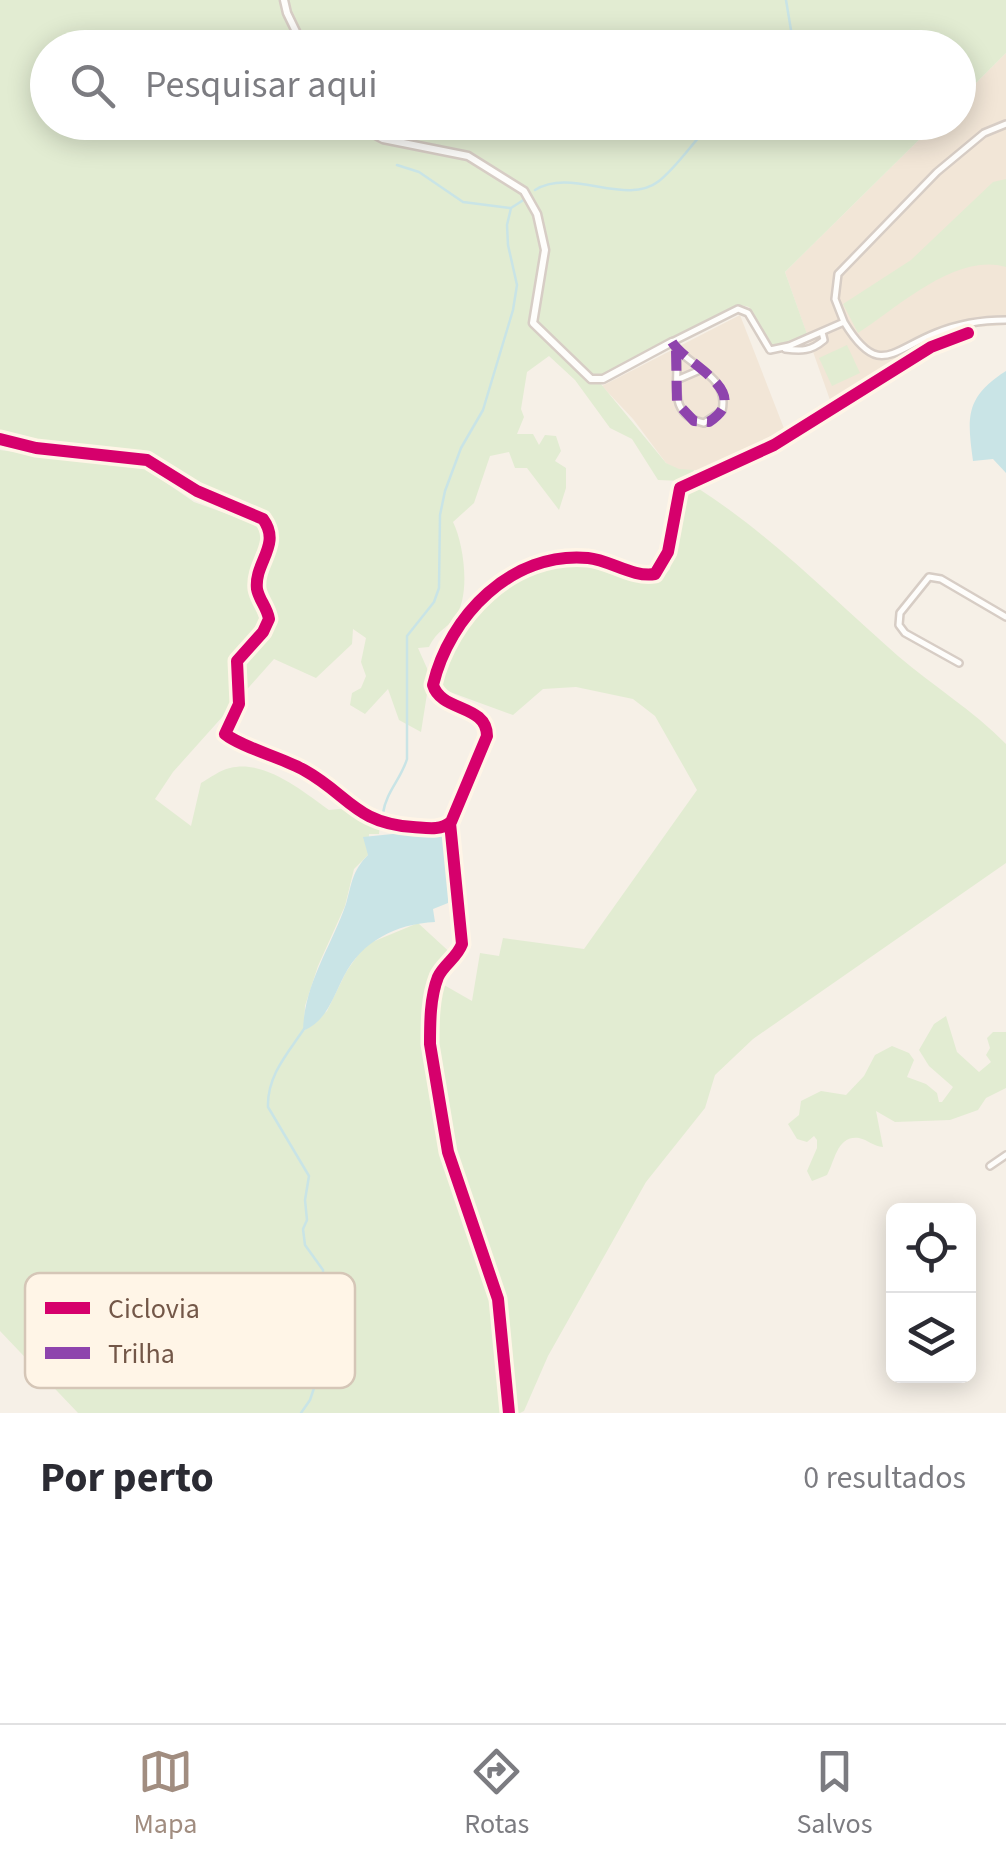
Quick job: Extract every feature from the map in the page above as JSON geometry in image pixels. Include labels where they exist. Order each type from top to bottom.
[{"type":"street","points":[[284,0],[295,30]]},
{"type":"street","points":[[976,140],[1006,124]]},
{"type":"street","points":[[387,140],[468,156],[524,192],[537,214],[544,250],[533,323],[591,379],[602,379],[674,346],[741,309],[749,314],[767,347],[773,350],[815,348],[824,340],[822,332]]},
{"type":"street","points":[[976,140],[937,172],[838,274],[836,298],[844,322],[868,352],[891,356],[957,326],[1006,320]]},
{"type":"street","points":[[782,349],[844,322]]},
{"type":"street","points":[[509,1413],[498,1299],[448,1152],[430,1044],[437,978],[462,944],[450,824],[488,729],[471,712],[439,698],[433,685],[454,629],[490,591],[531,567],[552,560],[597,560],[654,575],[668,552],[680,488],[774,445],[931,347],[968,333]]},
{"type":"street","points":[[674,346],[719,385],[724,401],[722,411],[709,422],[694,421],[681,410],[676,398],[674,346]]},
{"type":"street","points":[[676,382],[693,370],[703,370]]},
{"type":"street","points":[[0,439],[68,452],[148,460],[197,491],[263,518],[271,544],[257,586],[269,619],[238,661],[239,704],[225,734],[302,769],[331,786],[362,814],[381,823],[427,828],[450,824]]},
{"type":"street","points":[[959,663],[899,625],[900,613],[930,577],[1006,618]]},
{"type":"street","points":[[990,1166],[1006,1155]]},
{"type":"shaded area","points":[[1006,53],[1006,325],[962,328],[930,340],[830,400],[785,272],[919,140],[976,140],[976,83]]},
{"type":"shaded area","points":[[740,315],[785,431],[701,470],[679,470],[666,463],[602,386]]},
{"type":"green space","points":[[0,0],[1006,0],[1006,53],[976,83],[976,30],[30,30],[30,140],[919,140],[785,272],[807,334],[780,347],[771,347],[749,307],[741,305],[596,378],[666,463],[694,470],[692,477],[682,481],[658,480],[632,439],[610,428],[575,380],[549,356],[527,372],[521,409],[524,417],[517,434],[533,434],[539,445],[545,435],[556,436],[561,451],[555,461],[566,468],[566,488],[559,510],[527,468],[515,468],[509,452],[490,456],[474,503],[453,522],[464,570],[460,608],[429,647],[418,648],[430,675],[421,732],[399,720],[388,689],[365,714],[350,705],[352,693],[361,688],[366,676],[361,662],[366,638],[353,629],[352,644],[316,678],[274,659],[173,772],[155,799],[191,826],[201,783],[223,770],[243,766],[282,778],[329,810],[349,808],[381,815],[379,834],[369,834],[368,855],[354,869],[345,906],[318,966],[305,1006],[304,1031],[327,1011],[365,945],[418,923],[455,957],[440,974],[437,989],[444,985],[472,1001],[480,953],[499,956],[503,938],[584,949],[697,790],[655,716],[633,699],[576,687],[543,689],[513,715],[439,688],[454,645],[472,614],[487,597],[524,575],[575,561],[607,566],[657,583],[670,569],[683,489],[696,487],[775,546],[898,656],[1006,744],[1006,863],[753,1039],[715,1075],[705,1108],[646,1182],[548,1356],[524,1411],[78,1413],[54,1388],[355,1388],[355,1273],[25,1273],[25,1357],[0,1331],[0,450],[115,466],[139,464],[194,502],[258,525],[266,556],[271,543],[267,523],[197,491],[153,462],[84,455],[0,439]]},
{"type":"green space","points":[[1006,179],[1006,267],[967,267],[947,275],[858,333],[843,304],[911,260],[993,182]]},
{"type":"green space","points":[[847,345],[860,373],[832,386],[819,358]]},
{"type":"green space","points":[[946,1016],[957,1052],[979,1072],[991,1062],[986,1055],[990,1048],[987,1038],[993,1032],[1006,1032],[1006,1088],[986,1098],[978,1110],[950,1120],[895,1122],[876,1111],[883,1147],[852,1138],[841,1145],[827,1175],[812,1181],[807,1171],[817,1140],[814,1136],[807,1142],[797,1139],[788,1124],[799,1115],[801,1101],[821,1091],[846,1095],[864,1076],[875,1055],[892,1046],[909,1053],[914,1060],[907,1077],[926,1084],[942,1102],[953,1087],[929,1066],[919,1050],[934,1024]]},
{"type":"water","points":[[1006,371],[1006,473],[993,459],[973,461],[970,420],[976,399]]},
{"type":"water","points":[[422,831],[448,837],[448,903],[433,909],[435,922],[407,926],[370,944],[351,964],[324,1015],[303,1031],[313,982],[356,872],[368,855],[363,837]]},
{"type":"waterway","points":[[786,0],[791,30]]},
{"type":"waterway","points":[[535,190],[565,183],[646,188],[666,175],[697,140]]},
{"type":"waterway","points":[[397,165],[419,172],[463,202],[510,208]]},
{"type":"waterway","points":[[383,813],[407,759],[407,636],[434,602],[439,588],[440,515],[445,491],[461,448],[483,410],[513,310],[517,285],[507,225],[511,208],[525,199]]},
{"type":"waterway","points":[[304,1029],[274,1075],[268,1107],[309,1176],[305,1245],[323,1273]]},
{"type":"waterway","points":[[301,1413],[314,1388]]},
{"type":"marked path","points":[[672,342],[721,390],[725,400],[721,411],[709,422],[694,421],[677,403],[676,349]]},
{"type":"cycle path","points":[[0,439],[36,448],[147,460],[197,491],[263,519],[270,537],[257,589],[269,619],[263,632],[237,661],[239,704],[225,734],[304,770],[378,820],[438,828],[451,822],[487,736],[480,718],[445,700],[433,685],[453,635],[488,593],[534,565],[560,559],[588,558],[655,574],[668,552],[680,488],[774,445],[931,347],[968,333]]},
{"type":"cycle path","points":[[450,823],[462,944],[435,985],[430,1044],[448,1152],[498,1299],[509,1413]]}]
